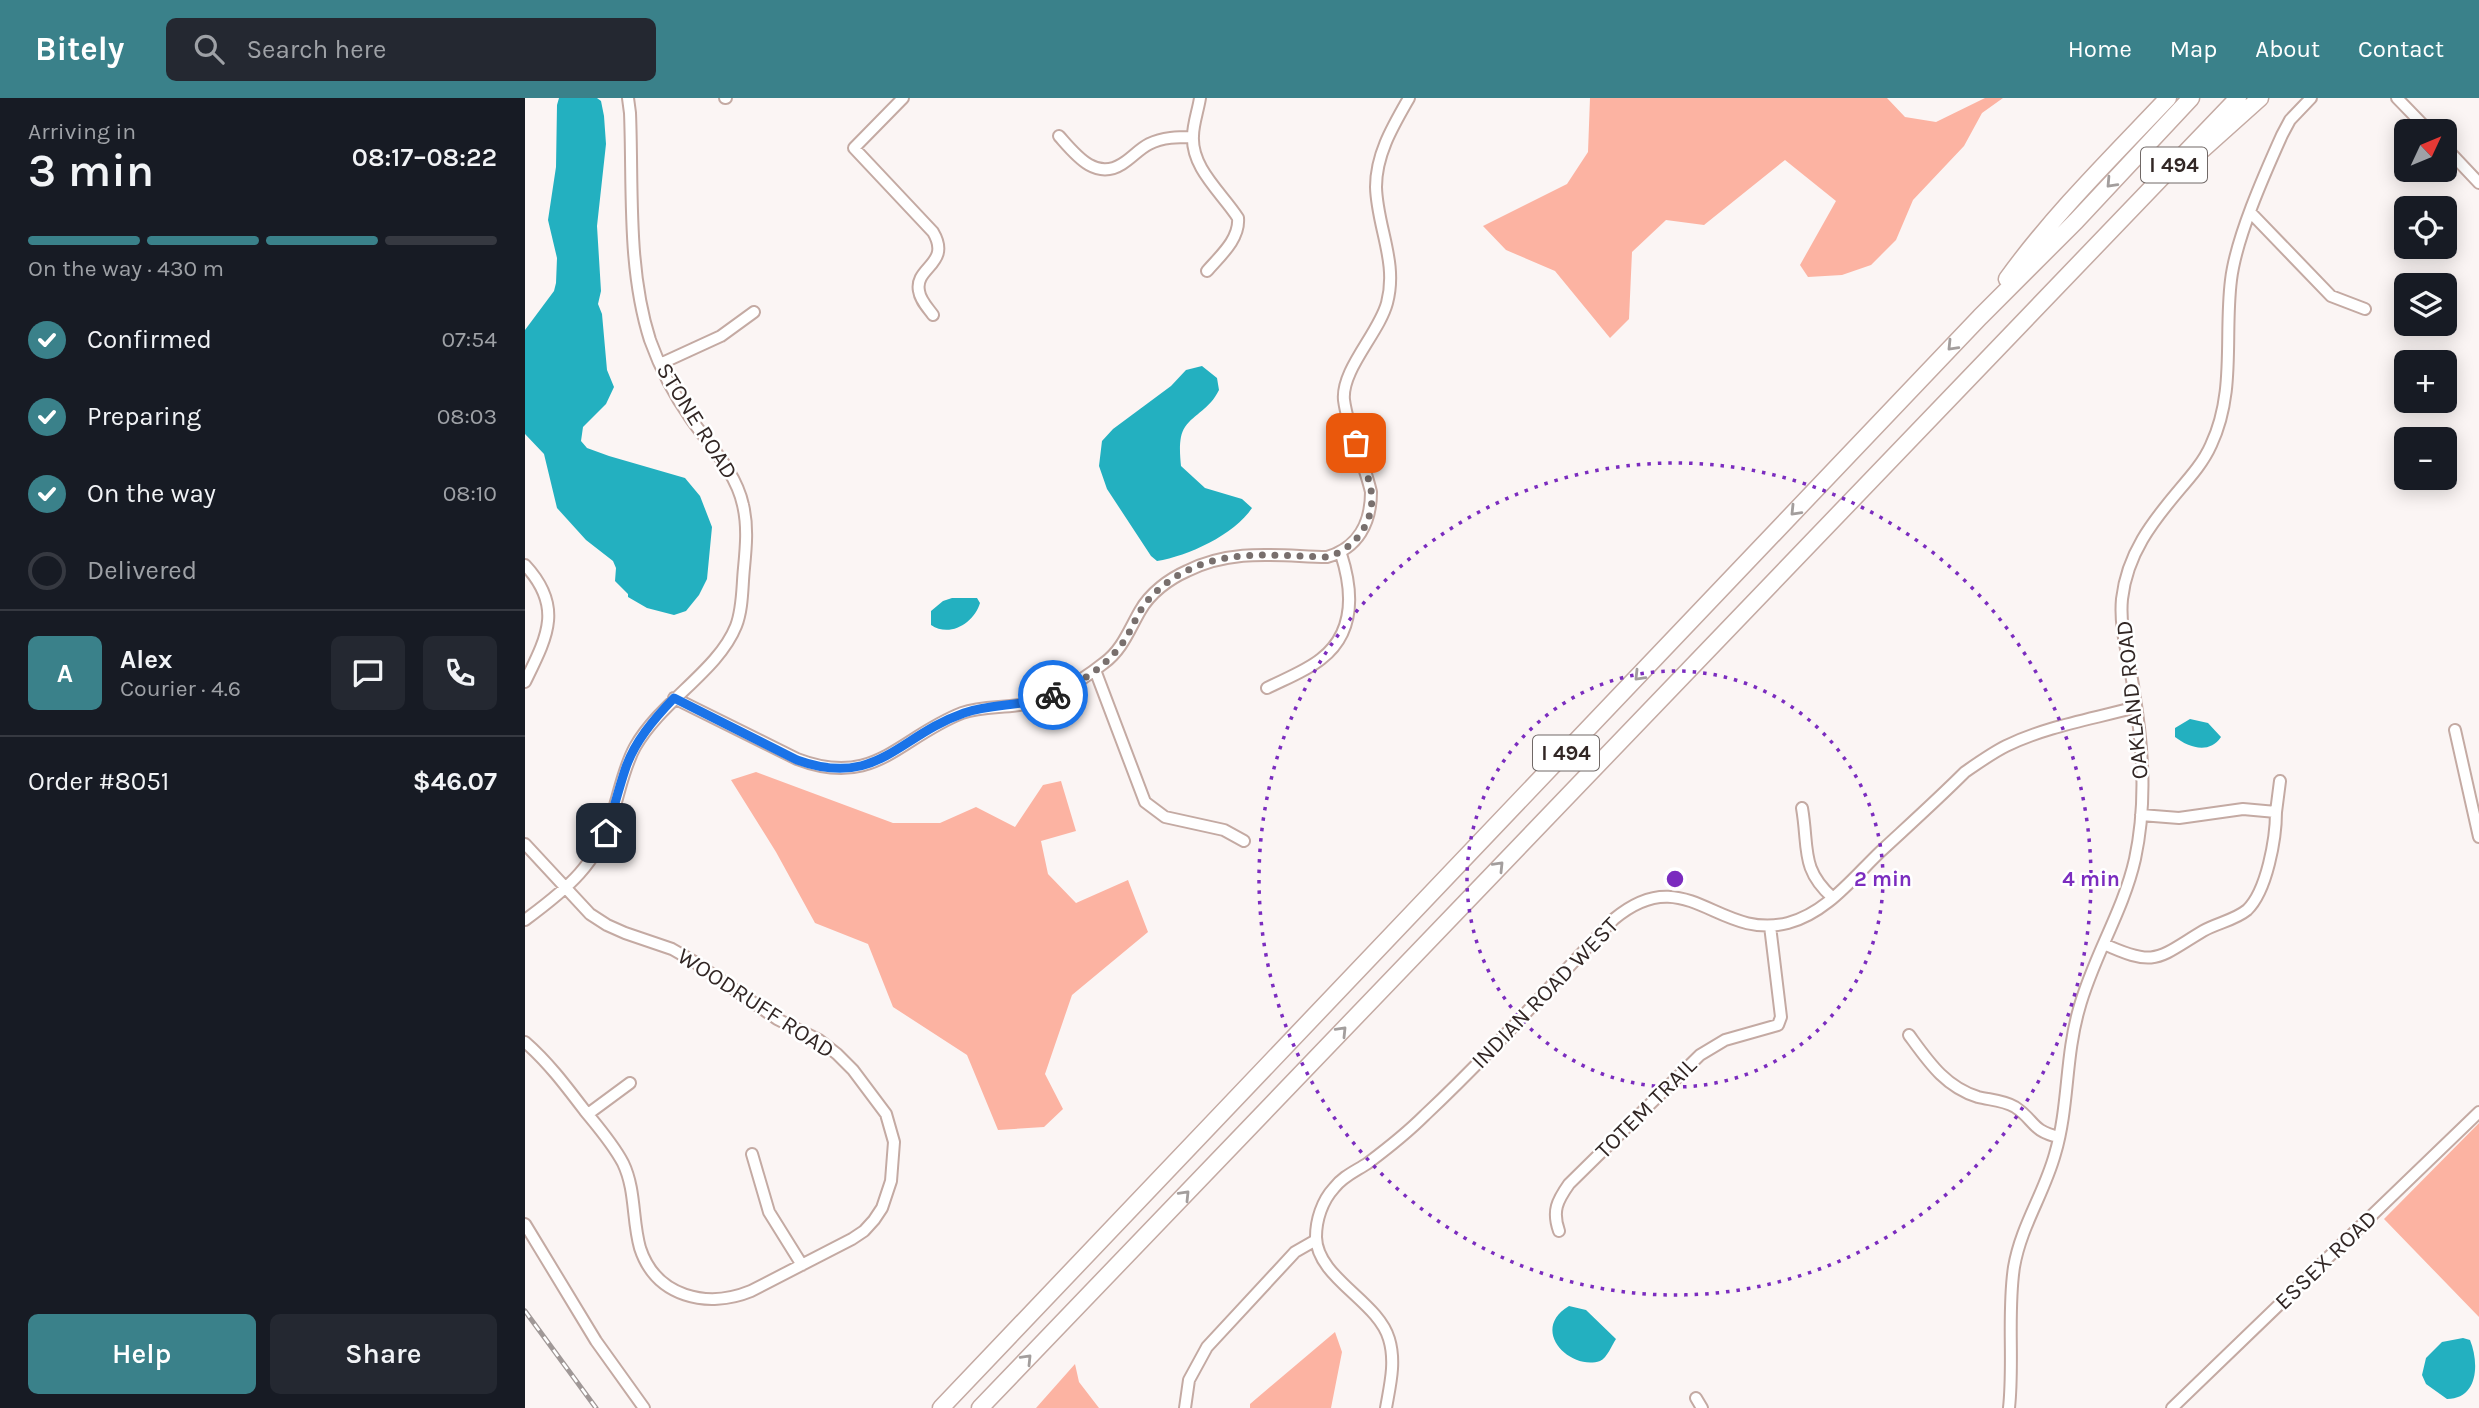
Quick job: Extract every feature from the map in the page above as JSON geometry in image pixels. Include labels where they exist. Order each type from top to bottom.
[{"type":"highway","points":[[1980,317],[2021,260],[2168,98]]},
{"type":"highway","name":"I 494","points":[[941,1408],[2191,98]]},
{"type":"highway","name":"I 494","points":[[979,1408],[2238,98]]},
{"type":"highway","points":[[2110,231],[2260,98]]},
{"type":"street","name":"STONE ROAD","points":[[525,920],[565,889],[584,870],[601,843],[634,748],[646,729],[674,698],[723,651],[737,622],[747,524],[743,503],[736,484],[674,393],[650,339],[637,280],[631,113],[628,98]]},
{"type":"street","points":[[903,98],[854,148],[938,240],[937,257],[919,282],[919,291],[933,315]]},
{"type":"street","points":[[1199,98],[1193,137],[1194,152],[1198,163],[1238,218],[1238,226],[1231,242],[1207,271]]},
{"type":"street","points":[[674,698],[797,760],[834,769],[853,768],[889,755],[962,714],[979,709],[1020,705],[1058,693],[1095,670],[1117,651],[1150,597],[1186,571],[1215,560],[1244,554],[1327,557],[1341,554],[1359,537],[1371,508],[1368,476],[1344,398],[1346,382],[1382,319],[1391,284],[1391,265],[1379,207],[1377,178],[1382,149],[1409,98]]},
{"type":"street","name":"OAKLAND ROAD","points":[[2009,1408],[2014,1268],[2022,1233],[2053,1161],[2065,1109],[2074,1025],[2090,975],[2128,882],[2141,815],[2142,752],[2122,629],[2122,599],[2127,574],[2134,552],[2144,534],[2199,466],[2218,427],[2225,408],[2228,385],[2231,276],[2251,213],[2282,135],[2290,120],[2311,98]]},
{"type":"street","points":[[2397,98],[2417,119]]},
{"type":"street","points":[[2293,99],[2300,109]]},
{"type":"street","points":[[1059,136],[1086,164],[1105,170],[1125,162],[1150,143],[1163,139],[1193,137]]},
{"type":"street","points":[[2457,160],[2479,183]]},
{"type":"street","points":[[2251,213],[2331,296],[2365,309]]},
{"type":"street","points":[[660,365],[721,336],[754,312]]},
{"type":"street","points":[[1267,688],[1321,659],[1339,639],[1351,599],[1341,554]]},
{"type":"street","points":[[525,565],[543,588],[549,618],[544,640],[525,682]]},
{"type":"street","points":[[1095,670],[1145,802],[1165,817],[1224,830],[1244,841]]},
{"type":"street","name":"INDIAN ROAD WEST","points":[[1316,1240],[1321,1211],[1335,1186],[1422,1118],[1614,919],[1630,906],[1655,897],[1682,897],[1740,922],[1770,926],[1804,917],[1833,898],[1965,772],[1983,760],[2006,746],[2057,727],[2136,707]]},
{"type":"street","points":[[2455,730],[2479,836]]},
{"type":"street","points":[[2104,944],[2136,958],[2163,957],[2205,930],[2247,910],[2258,893],[2273,849],[2280,781]]},
{"type":"street","points":[[1802,808],[1808,865],[1813,877],[1833,898]]},
{"type":"street","points":[[2141,815],[2179,818],[2243,809],[2276,812]]},
{"type":"street","name":"WOODRUFF ROAD","points":[[525,844],[590,914],[607,925],[672,949],[777,1019],[819,1040],[853,1070],[885,1114],[894,1142],[891,1181],[882,1208],[864,1231],[735,1298],[702,1300],[686,1296],[658,1277],[641,1248],[630,1184],[617,1152],[544,1059],[525,1042]]},
{"type":"street","name":"TOTEM TRAIL","points":[[1559,1231],[1555,1219],[1556,1206],[1569,1184],[1700,1055],[1725,1040],[1778,1025],[1781,1017],[1770,926]]},
{"type":"street","points":[[1909,1035],[1930,1064],[1952,1084],[1976,1096],[2013,1106],[2040,1132],[2059,1137]]},
{"type":"street","points":[[588,1114],[630,1083]]},
{"type":"street","name":"ESSEX ROAD","points":[[2172,1408],[2479,1112]]},
{"type":"street","points":[[752,1154],[769,1212],[802,1265]]},
{"type":"street","points":[[525,1224],[596,1341],[644,1408]]},
{"type":"street","points":[[1185,1408],[1189,1380],[1207,1347],[1296,1252],[1316,1240],[1330,1269],[1377,1316],[1389,1339],[1393,1366],[1386,1408]]},
{"type":"shaded area","points":[[1590,98],[1887,98],[1905,117],[1936,122],[1985,98],[2003,98],[1982,113],[1964,146],[1913,200],[1896,240],[1871,265],[1842,275],[1808,277],[1800,265],[1836,201],[1785,160],[1704,225],[1666,220],[1632,252],[1629,319],[1610,338],[1555,271],[1506,250],[1483,226],[1567,184],[1588,152]]},
{"type":"shaded area","points":[[756,772],[893,823],[940,823],[976,807],[1015,827],[1043,785],[1061,781],[1076,831],[1041,841],[1048,874],[1076,903],[1128,880],[1148,932],[1072,995],[1045,1074],[1063,1109],[1044,1127],[998,1130],[967,1055],[893,1007],[868,944],[815,923],[776,852],[731,780]]},
{"type":"shaded area","points":[[2479,1123],[2479,1317],[2384,1219]]},
{"type":"shaded area","points":[[1335,1332],[1342,1352],[1331,1408],[1250,1408],[1250,1404]]},
{"type":"shaded area","points":[[1075,1364],[1079,1382],[1099,1408],[1036,1408]]},
{"type":"water","points":[[559,98],[597,98],[601,101],[606,144],[597,226],[601,291],[598,304],[602,314],[607,370],[614,387],[606,404],[583,427],[581,441],[587,448],[609,456],[685,478],[700,496],[712,527],[707,579],[686,611],[674,615],[647,608],[628,597],[615,581],[616,568],[613,561],[586,540],[557,508],[544,454],[525,434],[525,330],[554,291],[556,283],[557,258],[548,220],[556,167]]},
{"type":"water","points":[[1202,366],[1217,378],[1219,390],[1183,431],[1180,446],[1181,466],[1205,488],[1242,499],[1252,508],[1234,527],[1209,543],[1157,561],[1107,489],[1099,466],[1102,441],[1113,429],[1171,386],[1186,370]]},
{"type":"water","points":[[952,598],[977,598],[980,603],[972,617],[960,626],[946,630],[931,625],[931,611],[943,601]]},
{"type":"water","points":[[2190,719],[2208,723],[2221,737],[2216,743],[2205,748],[2180,741],[2175,737],[2175,728]]},
{"type":"water","points":[[1569,1306],[1586,1310],[1616,1339],[1600,1361],[1577,1360],[1558,1346],[1553,1337],[1553,1326],[1558,1316]]},
{"type":"water","points":[[2463,1338],[2470,1340],[2473,1349],[2474,1378],[2465,1393],[2447,1399],[2426,1384],[2422,1375],[2426,1358],[2442,1342]]},
{"type":"railway","points":[[525,1311],[596,1408]]},
{"type":"way so far","points":[[1053,695],[1107,662],[1126,639],[1150,597],[1186,571],[1224,557],[1244,554],[1327,557],[1341,554],[1359,537],[1371,508],[1368,476],[1356,443]]},
{"type":"route","points":[[606,833],[625,768],[634,748],[646,729],[674,698],[797,760],[836,769],[872,763],[962,714],[979,709],[1020,705],[1053,695]]}]
